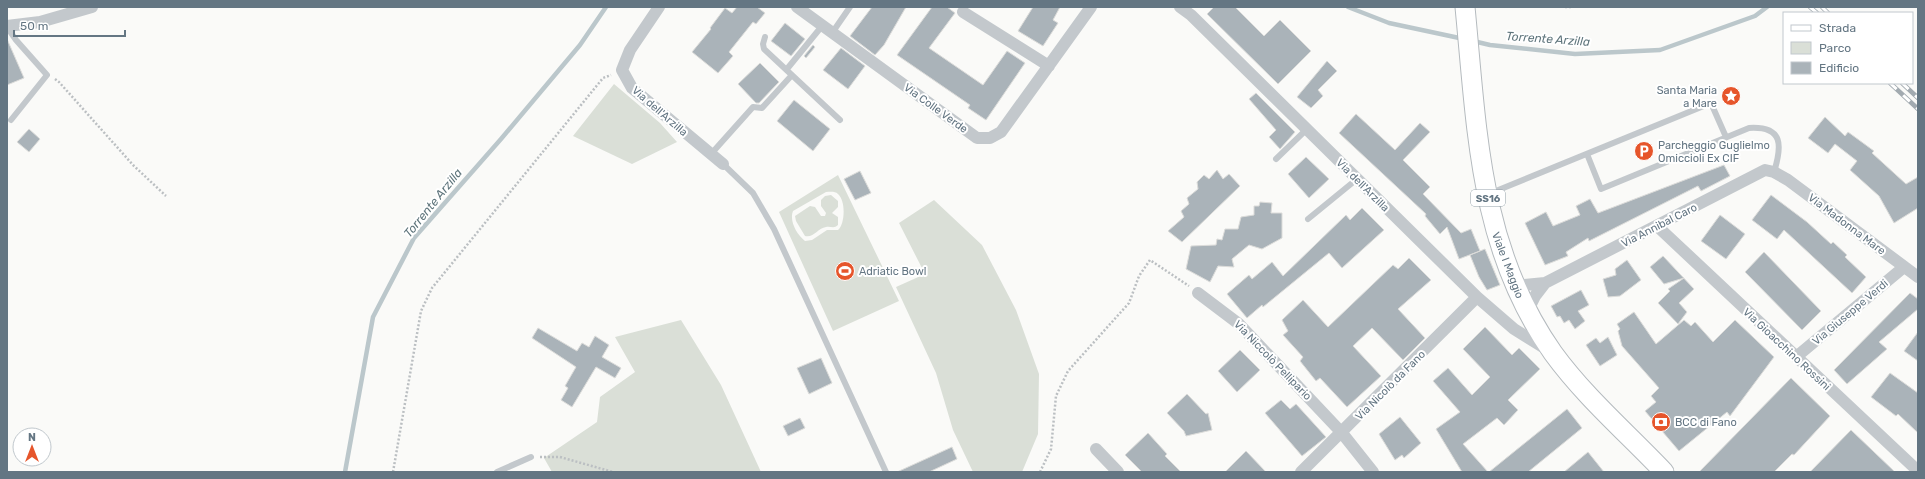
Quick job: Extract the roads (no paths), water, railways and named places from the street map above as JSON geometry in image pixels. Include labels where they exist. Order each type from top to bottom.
[{"type":"main road","name":"Viale I Maggio","points":[[1465,7],[1475,106],[1487,195],[1496,236],[1514,286],[1527,312],[1553,353],[1589,397],[1664,472]]},
{"type":"street","points":[[7,27],[40,22],[92,7]]},
{"type":"street","name":"Via dell'Arzilla","points":[[659,7],[630,50],[622,70],[632,88],[723,164]]},
{"type":"street","name":"Via Colle Verde","points":[[797,7],[977,138],[990,138],[1001,132],[1091,7]]},
{"type":"street","name":"Via dell'Arzilla","points":[[1180,7],[1307,129],[1477,297],[1520,333],[1553,353]]},
{"type":"street","points":[[963,12],[1049,66]]},
{"type":"street","name":"Via Annibal Caro","points":[[1514,286],[1545,283],[1765,170],[1774,172]]},
{"type":"street","name":"Via Madonna Mare","points":[[1774,172],[1788,180],[1918,277]]},
{"type":"street","name":"Via Gioacchino Rossini","points":[[1657,226],[1918,471]]},
{"type":"street","name":"Via Giuseppe Verdi","points":[[1796,357],[1904,267]]},
{"type":"street","name":"Via Annibal Caro","points":[[1527,312],[1534,296],[1545,283]]},
{"type":"street","name":"Via Niccolò Pellipario","points":[[1198,293],[1239,324],[1342,433],[1373,472]]},
{"type":"street","name":"Via Nicolò da Fano","points":[[1301,472],[1342,433],[1477,297]]},
{"type":"street","points":[[1096,449],[1118,472]]},
{"type":"lane","points":[[832,33],[850,7]]},
{"type":"lane","points":[[786,69],[822,26]]},
{"type":"lane","points":[[7,27],[16,40],[47,75],[11,120]]},
{"type":"lane","points":[[765,37],[763,44],[764,49],[840,120]]},
{"type":"lane","points":[[711,154],[753,107],[762,108],[792,75]]},
{"type":"lane","points":[[1487,195],[1711,102],[1726,138]]},
{"type":"lane","points":[[1587,154],[1601,189],[1749,128],[1759,127],[1768,129],[1776,134],[1780,144],[1780,154],[1774,172]]},
{"type":"lane","points":[[1276,159],[1307,129]]},
{"type":"lane","points":[[723,164],[753,193],[774,229],[886,472]]},
{"type":"lane","points":[[1308,219],[1357,179]]},
{"type":"lane","points":[[497,472],[531,457]]},
{"type":"waterway","name":"Torrente Arzilla","points":[[345,472],[373,317],[414,238],[501,139],[580,45],[606,7]]},
{"type":"waterway","name":"Torrente Arzilla","points":[[1348,7],[1389,23],[1464,39]]},
{"type":"waterway","name":"Torrente Arzilla","points":[[1473,41],[1490,45],[1575,54],[1660,50],[1755,16],[1767,7]]},
{"type":"railway","points":[[1810,7],[1816,12]]},
{"type":"railway","points":[[1822,7],[1827,12]]},
{"type":"railway","points":[[1891,84],[1918,109]]},
{"type":"railway","points":[[1903,84],[1918,98]]},
{"type":"place","name":"Santa Maria a Mare","points":[[1731,96]]},
{"type":"place","name":"Parcheggio Guglielmo Omiccioli Ex CIF","points":[[1644,151]]},
{"type":"place","name":"Adriatic Bowl","points":[[845,271]]},
{"type":"place","name":"BCC di Fano","points":[[1661,422]]}]
